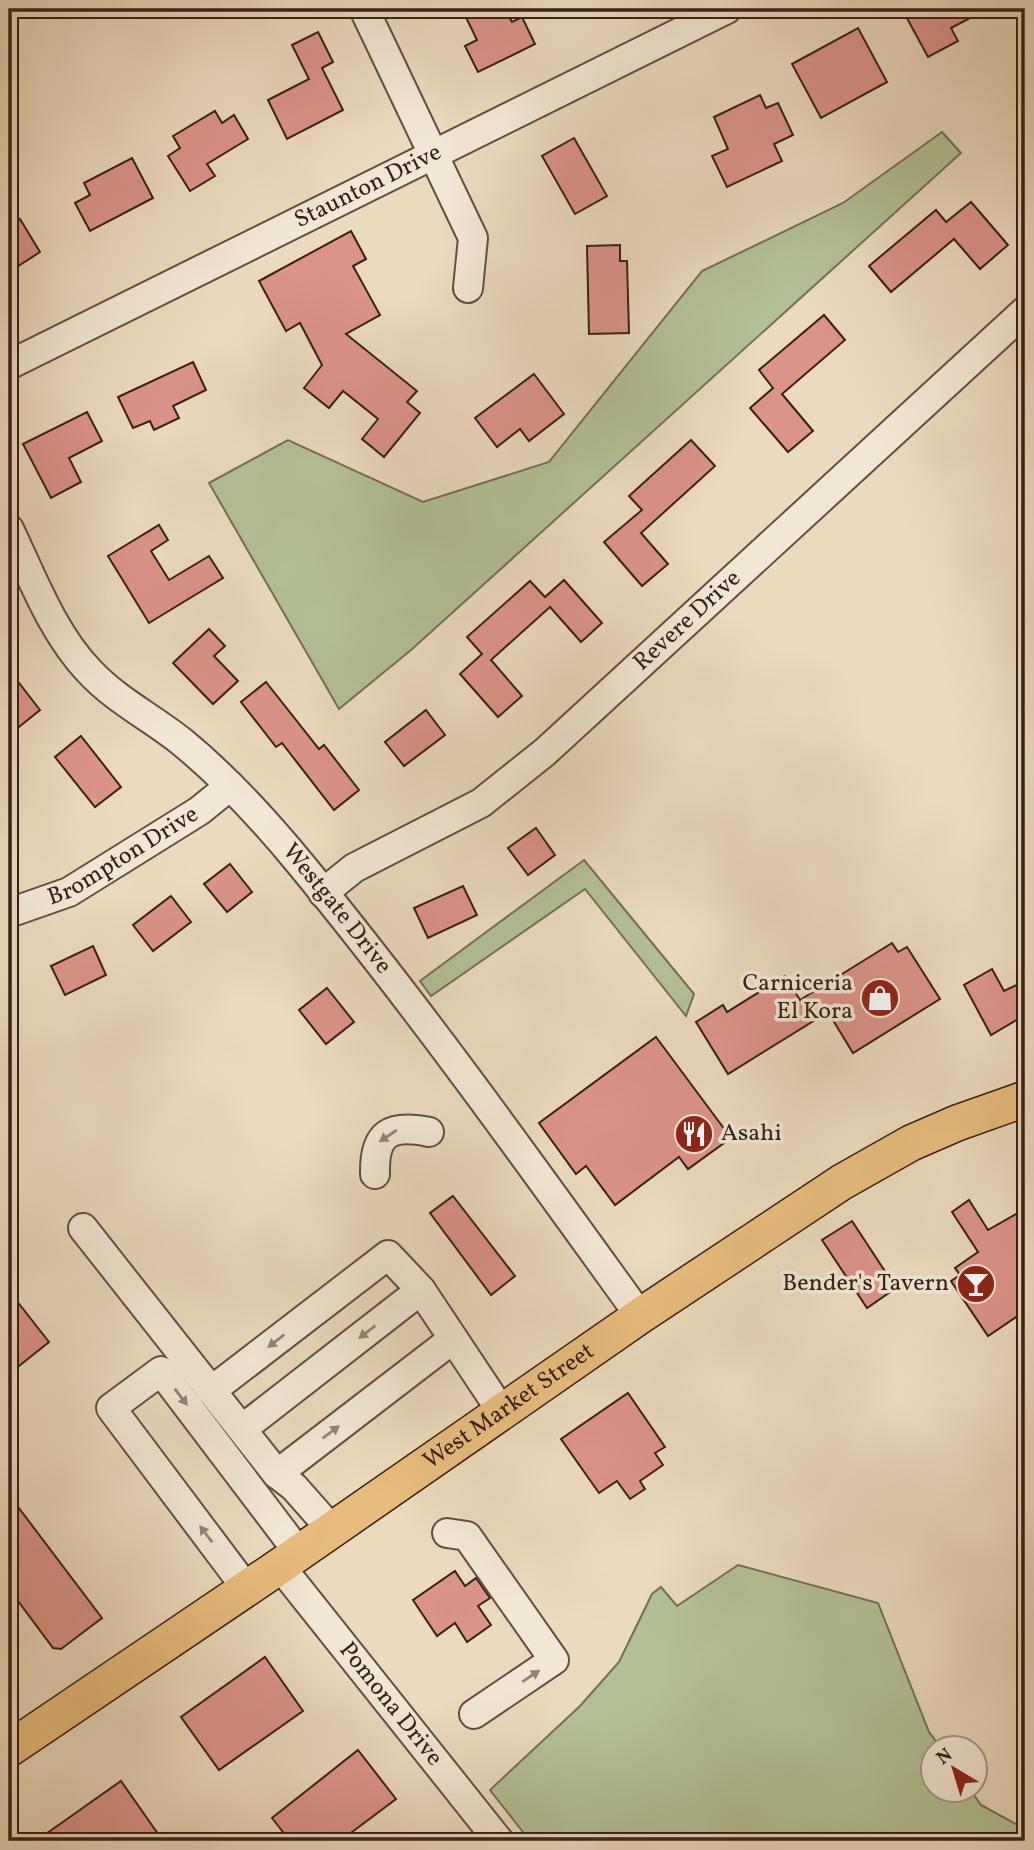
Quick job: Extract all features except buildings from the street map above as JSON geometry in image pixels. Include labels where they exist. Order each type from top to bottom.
[{"type":"main road","name":"West Market Street","points":[[9,1749],[290,1560],[640,1316],[801,1208],[879,1160],[957,1123],[1025,1098]]},
{"type":"street","points":[[364,9],[473,238],[468,288]]},
{"type":"street","name":"Staunton Drive","points":[[9,366],[727,9]]},
{"type":"street","name":"Revere Drive","points":[[323,893],[354,868],[481,803],[513,779],[1025,311]]},
{"type":"street","name":"Westgate Drive","points":[[9,529],[55,623],[87,669],[112,694],[181,741],[230,786],[303,867],[441,1045],[640,1316]]},
{"type":"street","name":"Brompton Drive","points":[[9,913],[69,892],[199,811],[230,786]]},
{"type":"street","points":[[375,1174],[374,1155],[378,1142],[385,1135],[410,1128],[429,1132]]},
{"type":"street","points":[[83,1228],[277,1474],[294,1487],[332,1531]]},
{"type":"street","points":[[212,1391],[388,1255],[421,1290],[502,1412]]},
{"type":"street","points":[[242,1429],[421,1290]]},
{"type":"street","points":[[277,1474],[453,1339]]},
{"type":"street","name":"Pomona Drive","points":[[247,1589],[111,1408],[161,1371],[290,1560],[499,1841]]},
{"type":"street","points":[[447,1532],[467,1535],[554,1660],[474,1714]]},
{"type":"green space","points":[[942,132],[961,153],[411,650],[339,709],[209,483],[288,440],[423,502],[549,462],[702,271],[843,203]]},
{"type":"green space","points":[[584,860],[694,994],[686,1016],[585,889],[431,996],[420,981]]},
{"type":"green space","points":[[738,1565],[878,1603],[930,1734],[918,1734],[918,1804],[980,1804],[1025,1829],[1025,1841],[530,1841],[490,1790],[580,1706],[619,1662],[652,1594],[661,1587],[677,1606]]},
{"type":"place","name":"Carniceria El Kora","points":[[880,998]]},
{"type":"place","name":"Asahi","points":[[694,1134]]},
{"type":"place","name":"Bender's Tavern","points":[[976,1284]]}]
